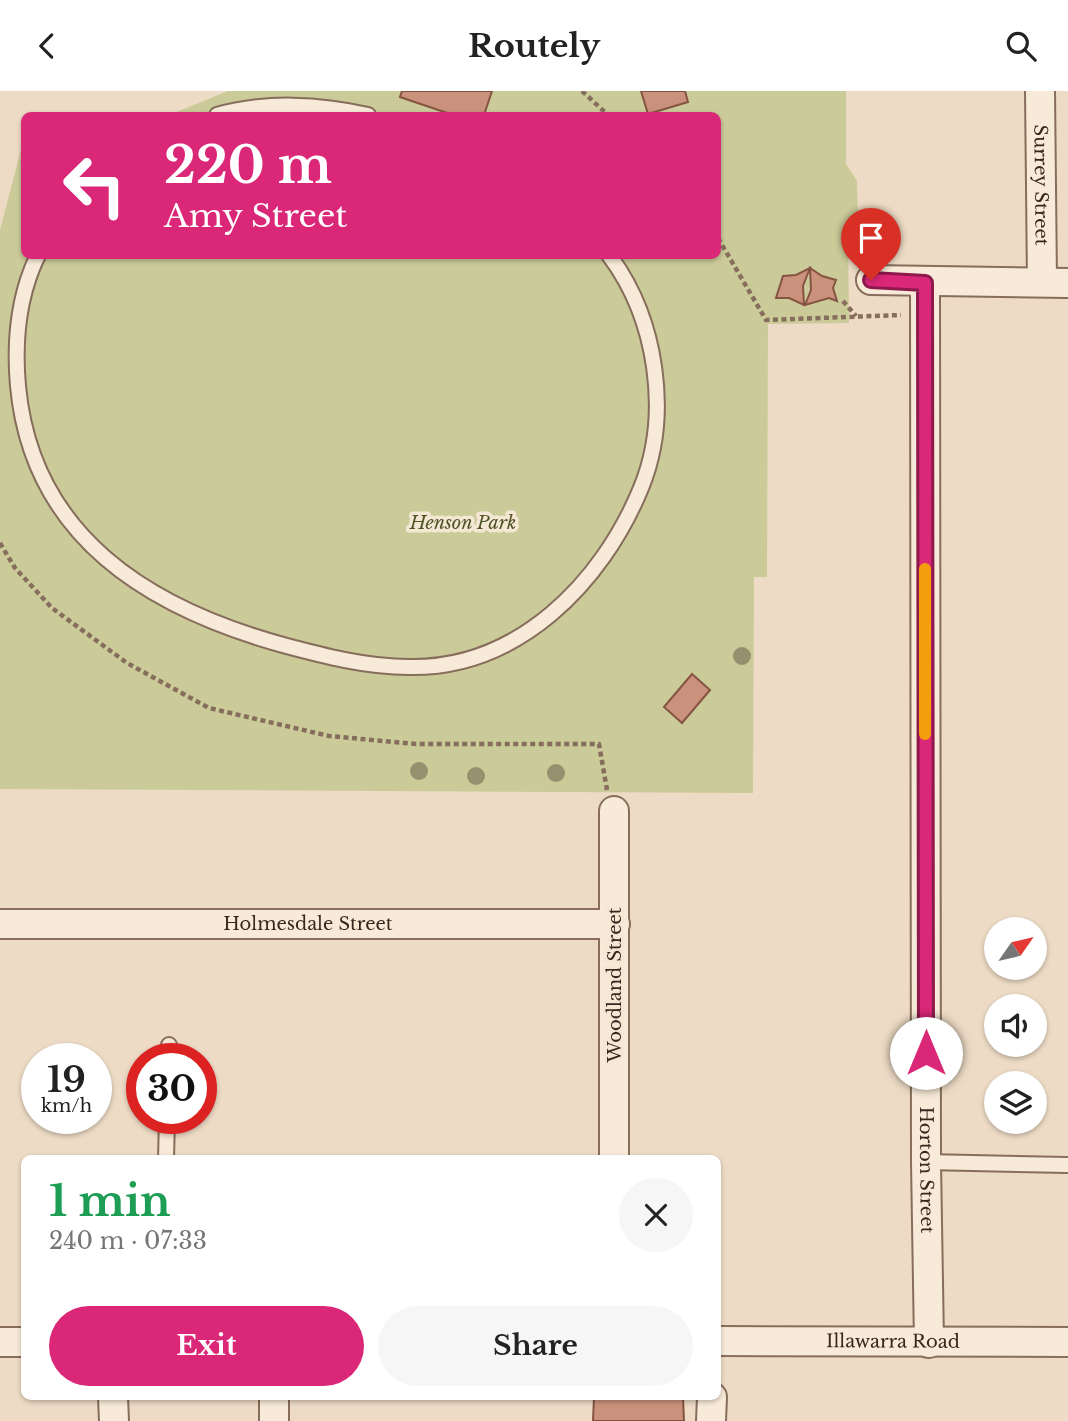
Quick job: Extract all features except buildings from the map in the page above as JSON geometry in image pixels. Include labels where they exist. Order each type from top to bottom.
[{"type":"street","name":"Surrey Street","points":[[1040,91],[1055,282]]},
{"type":"street","points":[[871,280],[925,283],[1055,282]]},
{"type":"street","name":"Horton Street","points":[[925,283],[926,1162],[929,1343]]},
{"type":"street","name":"Woodland Street","points":[[614,811],[614,1155]]},
{"type":"street","name":"Holmesdale Street","points":[[0,924],[615,924]]},
{"type":"street","name":"Illawarra Road","points":[[721,1341],[1068,1342]]},
{"type":"street","points":[[0,1342],[21,1342]]},
{"type":"street","points":[[113,1400],[114,1421]]},
{"type":"street","points":[[274,1400],[274,1421]]},
{"type":"street","points":[[711,1421],[712,1400]]},
{"type":"lane","points":[[241,112],[282,107],[352,112]]},
{"type":"lane","points":[[36,259],[23,289],[18,327],[16,366],[20,409],[33,457],[53,499],[81,537],[119,570],[161,599],[205,620],[309,652],[373,665],[411,667],[447,664],[478,656],[524,634],[560,608],[589,578],[612,547],[632,509],[648,471],[656,432],[656,391],[651,349],[639,306],[611,259]]},
{"type":"lane","points":[[166,1155],[167,1134]]},
{"type":"lane","points":[[926,1162],[1068,1165]]},
{"type":"path","points":[[582,91],[605,112]]},
{"type":"path","points":[[721,243],[766,320],[901,315]]},
{"type":"path","points":[[843,301],[856,317]]},
{"type":"path","points":[[0,543],[15,568],[52,608],[127,663],[209,708],[329,736],[416,744],[599,744],[605,771]]},
{"type":"green space","name":"Henson Park","points":[[228,91],[846,91],[846,164],[857,181],[858,221],[848,227],[849,323],[768,324],[767,577],[754,577],[753,793],[0,789],[0,230],[21,150],[21,259],[721,259],[721,112],[176,112]]},
{"type":"slow traffic","points":[[925,569],[925,734]]},
{"type":"route","points":[[871,280],[925,283],[926,1053]]}]
